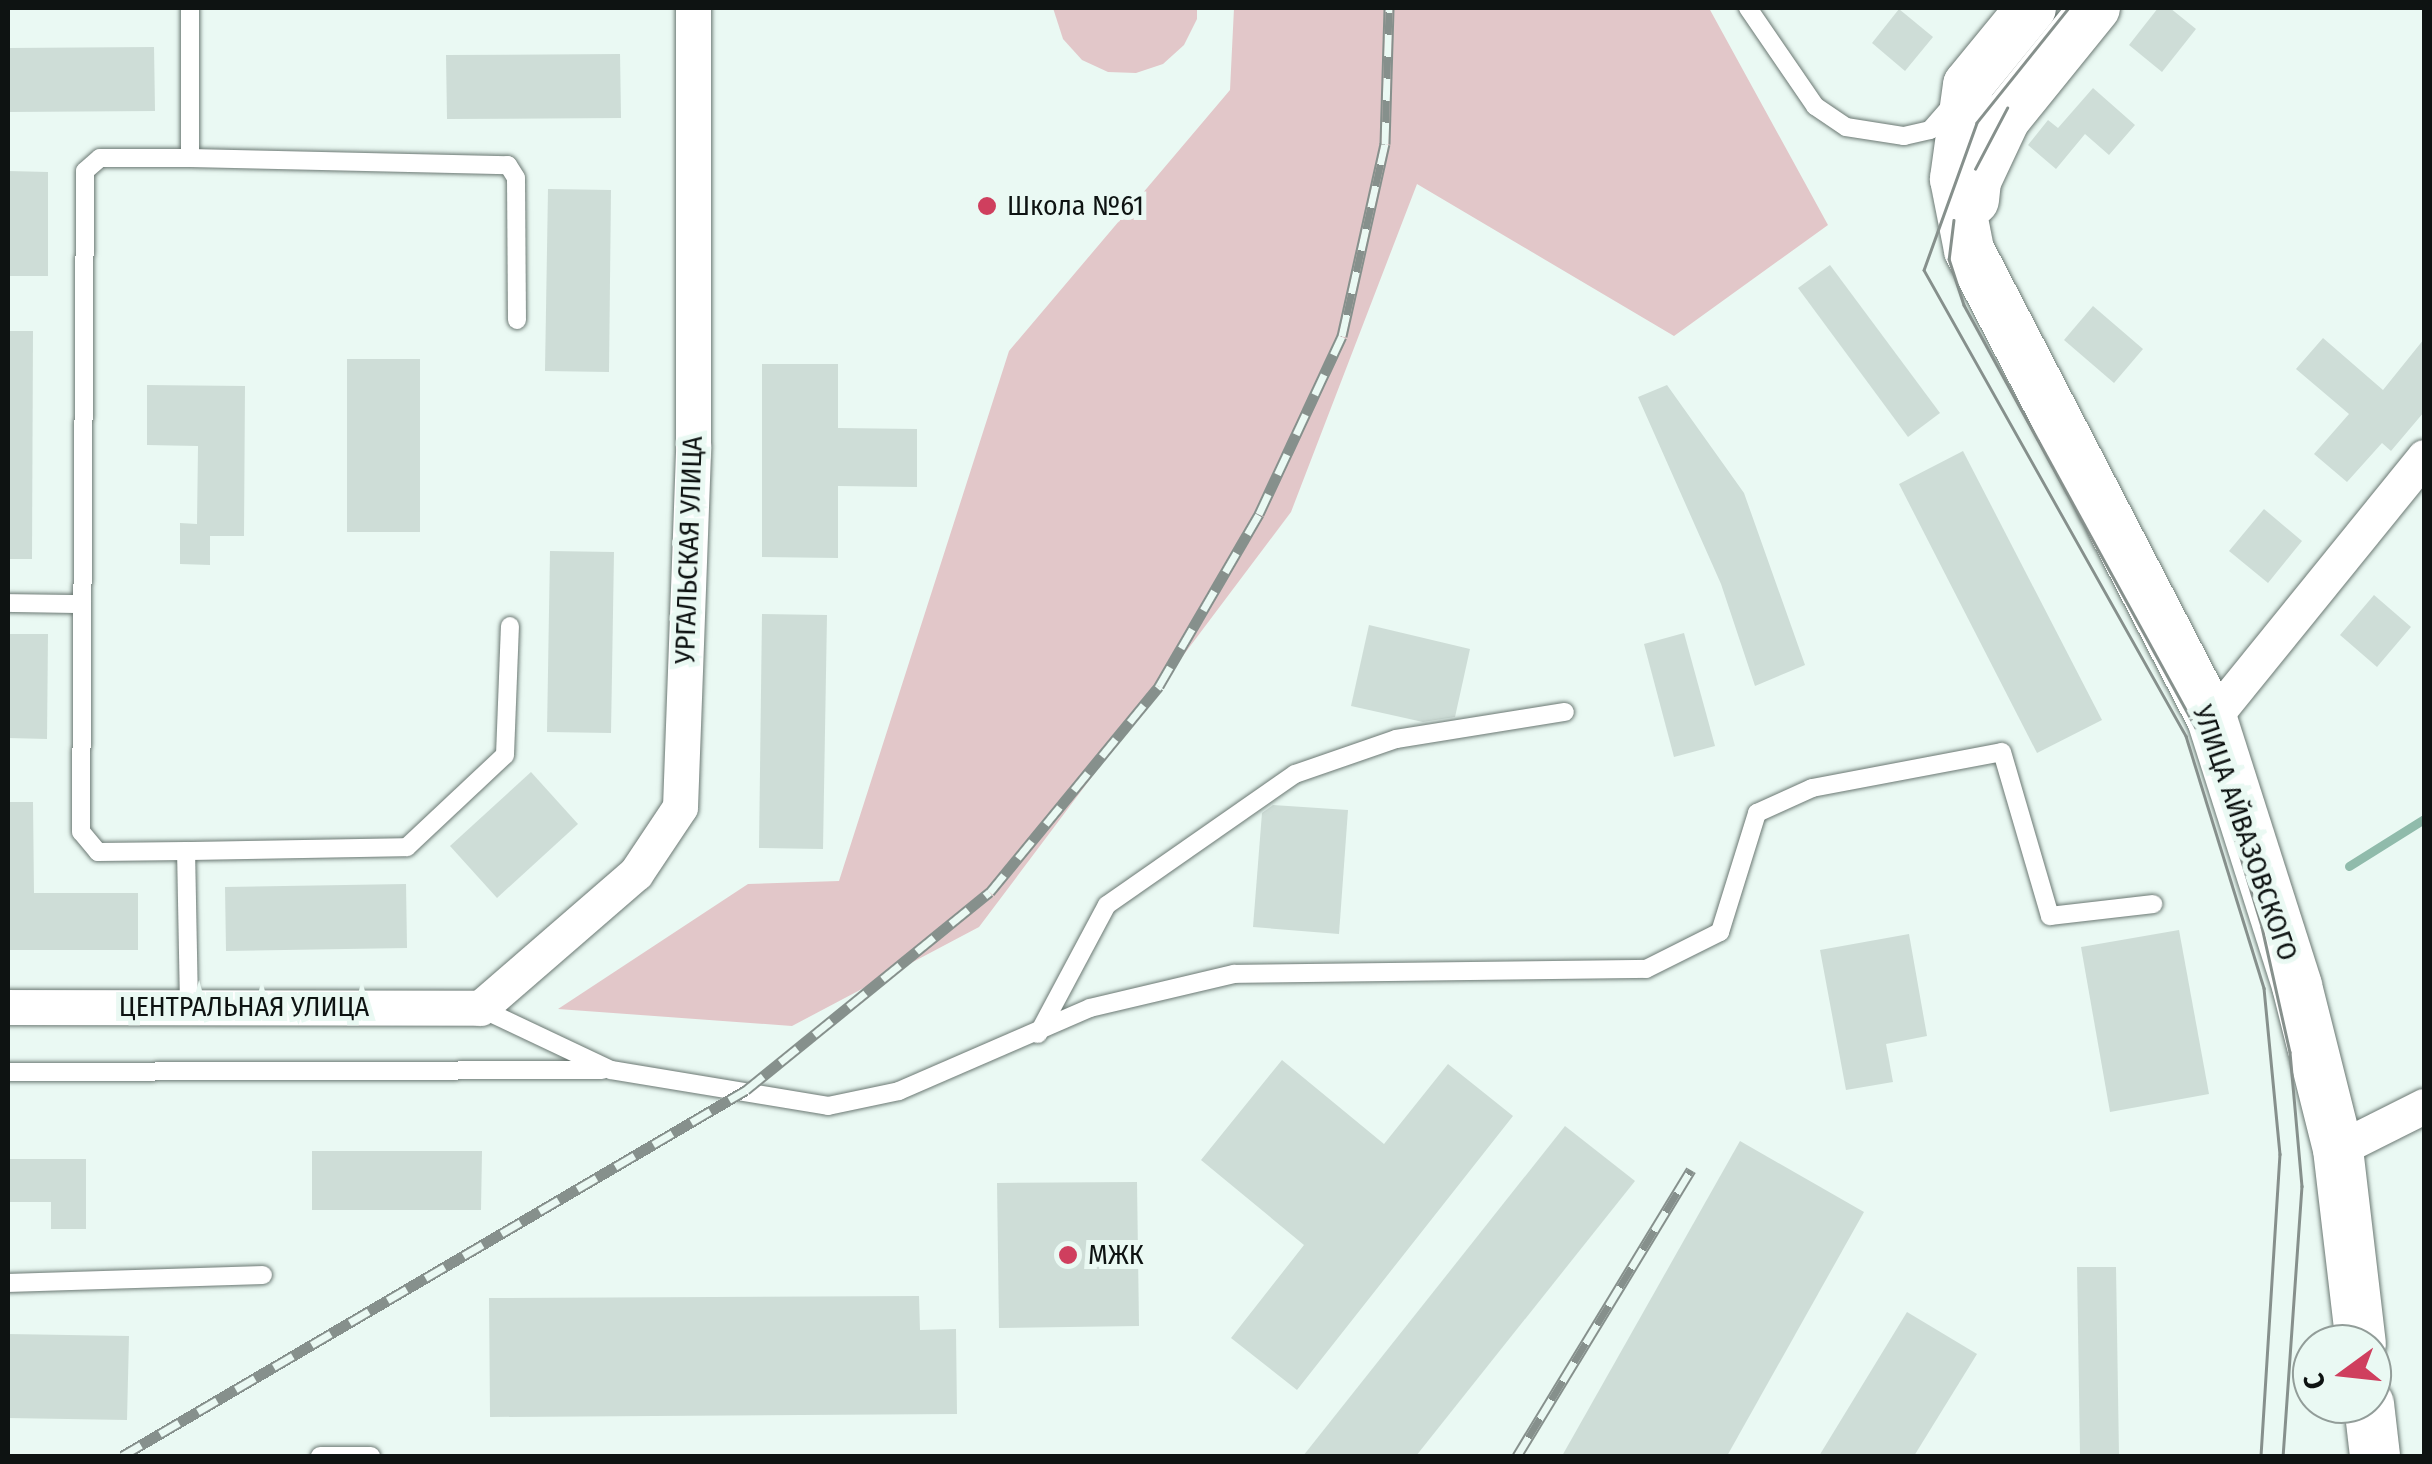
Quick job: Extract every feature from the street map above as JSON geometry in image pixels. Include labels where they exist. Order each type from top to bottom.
[{"type":"street","name":"УРГАЛЬСКАЯ УЛИЦА","points":[[480,1008],[636,874],[680,807],[693,445],[694,8]]},
{"type":"street","points":[[1968,85],[2031,8]]},
{"type":"street","points":[[1968,250],[1976,180],[2005,119],[2095,8]]},
{"type":"street","name":"УЛИЦА АЙВАЗОВСКОГО","points":[[1968,85],[1954,179],[1968,250],[2212,719],[2297,986],[2338,1149],[2359,1324]]},
{"type":"street","points":[[2212,719],[2424,457]]},
{"type":"street","name":"ЦЕНТРАЛЬНАЯ УЛИЦА","points":[[8,1007],[480,1008]]},
{"type":"street","points":[[2338,1149],[2424,1106]]},
{"type":"street","points":[[2371,1424],[2375,1456]]},
{"type":"lane","points":[[190,8],[190,158]]},
{"type":"lane","points":[[1748,8],[1815,106],[1846,126],[1904,136],[1930,130],[1968,85]]},
{"type":"lane","points":[[510,626],[505,755],[407,847],[98,852],[84,843],[85,171],[100,158],[508,165],[516,178],[517,320]]},
{"type":"lane","points":[[8,603],[82,604]]},
{"type":"lane","points":[[1038,1034],[1106,905],[1295,774],[1396,739],[1565,712]]},
{"type":"lane","points":[[8,1072],[611,1070],[828,1106],[898,1092],[1090,1008],[1234,974],[1646,969],[1720,932],[1757,813],[1812,788],[2002,752],[2050,916],[2154,904]]},
{"type":"lane","points":[[186,852],[188,1005]]},
{"type":"lane","points":[[480,1008],[611,1070]]},
{"type":"lane","points":[[8,1283],[264,1275]]},
{"type":"lane","points":[[320,1456],[371,1456]]},
{"type":"shaded area","points":[[1053,8],[1197,8],[1197,19],[1184,45],[1163,64],[1136,73],[1108,72],[1082,60],[1063,39]]},
{"type":"shaded area","points":[[1234,8],[1709,8],[1828,225],[1674,336],[1417,184],[1291,512],[979,927],[792,1026],[558,1009],[748,884],[839,881],[1009,351],[1230,90]]},
{"type":"building","points":[[2158,8],[2170,8],[2196,29],[2162,72],[2129,45]]},
{"type":"building","points":[[1899,9],[1933,37],[1905,71],[1872,43]]},
{"type":"building","points":[[154,47],[155,111],[8,112],[8,48]]},
{"type":"building","points":[[620,54],[621,118],[447,119],[446,55]]},
{"type":"building","points":[[2093,88],[2135,125],[2109,155],[2085,134],[2056,169],[2028,145],[2048,120],[2058,128]]},
{"type":"building","points":[[8,171],[48,172],[48,276],[8,276]]},
{"type":"building","points":[[548,189],[611,190],[609,372],[545,371]]},
{"type":"building","points":[[1830,265],[1940,413],[1908,437],[1798,288]]},
{"type":"building","points":[[2093,306],[2143,349],[2114,383],[2064,340]]},
{"type":"building","points":[[8,331],[33,331],[32,559],[8,559]]},
{"type":"building","points":[[2323,338],[2383,390],[2424,339],[2424,412],[2391,451],[2382,443],[2347,482],[2314,454],[2349,414],[2296,369]]},
{"type":"building","points":[[347,359],[420,359],[420,532],[347,532]]},
{"type":"building","points":[[762,364],[838,364],[838,428],[917,429],[917,487],[838,486],[838,558],[762,557]]},
{"type":"building","points":[[147,385],[245,386],[244,536],[210,536],[210,565],[180,564],[180,523],[197,524],[198,446],[147,445]]},
{"type":"building","points":[[1667,385],[1744,493],[1805,665],[1755,686],[1721,584],[1638,397]]},
{"type":"building","points":[[1963,451],[2102,720],[2037,753],[1899,484]]},
{"type":"building","points":[[2264,509],[2302,541],[2268,583],[2229,551]]},
{"type":"building","points":[[550,551],[614,552],[611,733],[547,732]]},
{"type":"building","points":[[2374,595],[2411,627],[2377,667],[2340,635]]},
{"type":"building","points":[[762,614],[827,615],[823,849],[759,848]]},
{"type":"building","points":[[1369,625],[1470,649],[1455,717],[1423,722],[1351,706]]},
{"type":"building","points":[[1684,633],[1715,746],[1674,757],[1644,644]]},
{"type":"building","points":[[8,634],[48,634],[47,739],[8,738]]},
{"type":"building","points":[[531,772],[578,824],[497,898],[450,846]]},
{"type":"building","points":[[8,802],[33,802],[34,893],[138,893],[138,950],[8,950]]},
{"type":"building","points":[[1273,805],[1348,810],[1339,934],[1253,927],[1262,813]]},
{"type":"building","points":[[406,884],[407,948],[226,951],[225,887]]},
{"type":"building","points":[[2179,930],[2209,1094],[2110,1112],[2081,947]]},
{"type":"building","points":[[1909,934],[1927,1036],[1886,1044],[1893,1082],[1846,1090],[1820,950]]},
{"type":"building","points":[[1282,1060],[1384,1144],[1448,1064],[1513,1116],[1297,1390],[1231,1338],[1304,1245],[1201,1160]]},
{"type":"building","points":[[1565,1126],[1635,1181],[1416,1456],[1303,1456]]},
{"type":"building","points":[[1740,1141],[1864,1212],[1727,1456],[1562,1456]]},
{"type":"building","points":[[312,1151],[482,1151],[481,1210],[312,1210]]},
{"type":"building","points":[[8,1159],[86,1159],[86,1229],[51,1229],[51,1202],[8,1202]]},
{"type":"building","name":"МЖК","points":[[1137,1182],[1139,1326],[999,1328],[997,1183]]},
{"type":"building","points":[[2077,1267],[2116,1267],[2119,1456],[2080,1456]]},
{"type":"building","points":[[919,1296],[920,1330],[956,1329],[957,1414],[490,1417],[489,1298]]},
{"type":"building","points":[[1907,1312],[1977,1354],[1914,1456],[1819,1456]]},
{"type":"building","points":[[8,1334],[129,1336],[127,1420],[8,1418]]},
{"type":"waterway","points":[[2349,866],[2424,819]]},
{"type":"tram line","points":[[2069,8],[1977,123],[1924,270],[2186,736],[2264,988],[2280,1154],[2261,1456]]},
{"type":"tram line","points":[[1975,169],[2007,108]]},
{"type":"tram line","points":[[1954,220],[1949,259],[1964,305],[2208,750],[2262,927],[2290,1052],[2302,1186],[2283,1456]]},
{"type":"railway","points":[[122,1456],[746,1090],[990,892],[1159,686],[1259,514],[1342,336],[1385,144],[1389,8]]},
{"type":"railway","points":[[1517,1456],[1691,1170]]},
{"type":"place","name":"Школа №61","points":[[987,206]]},
{"type":"place","name":"МЖК","points":[[1068,1255]]}]
